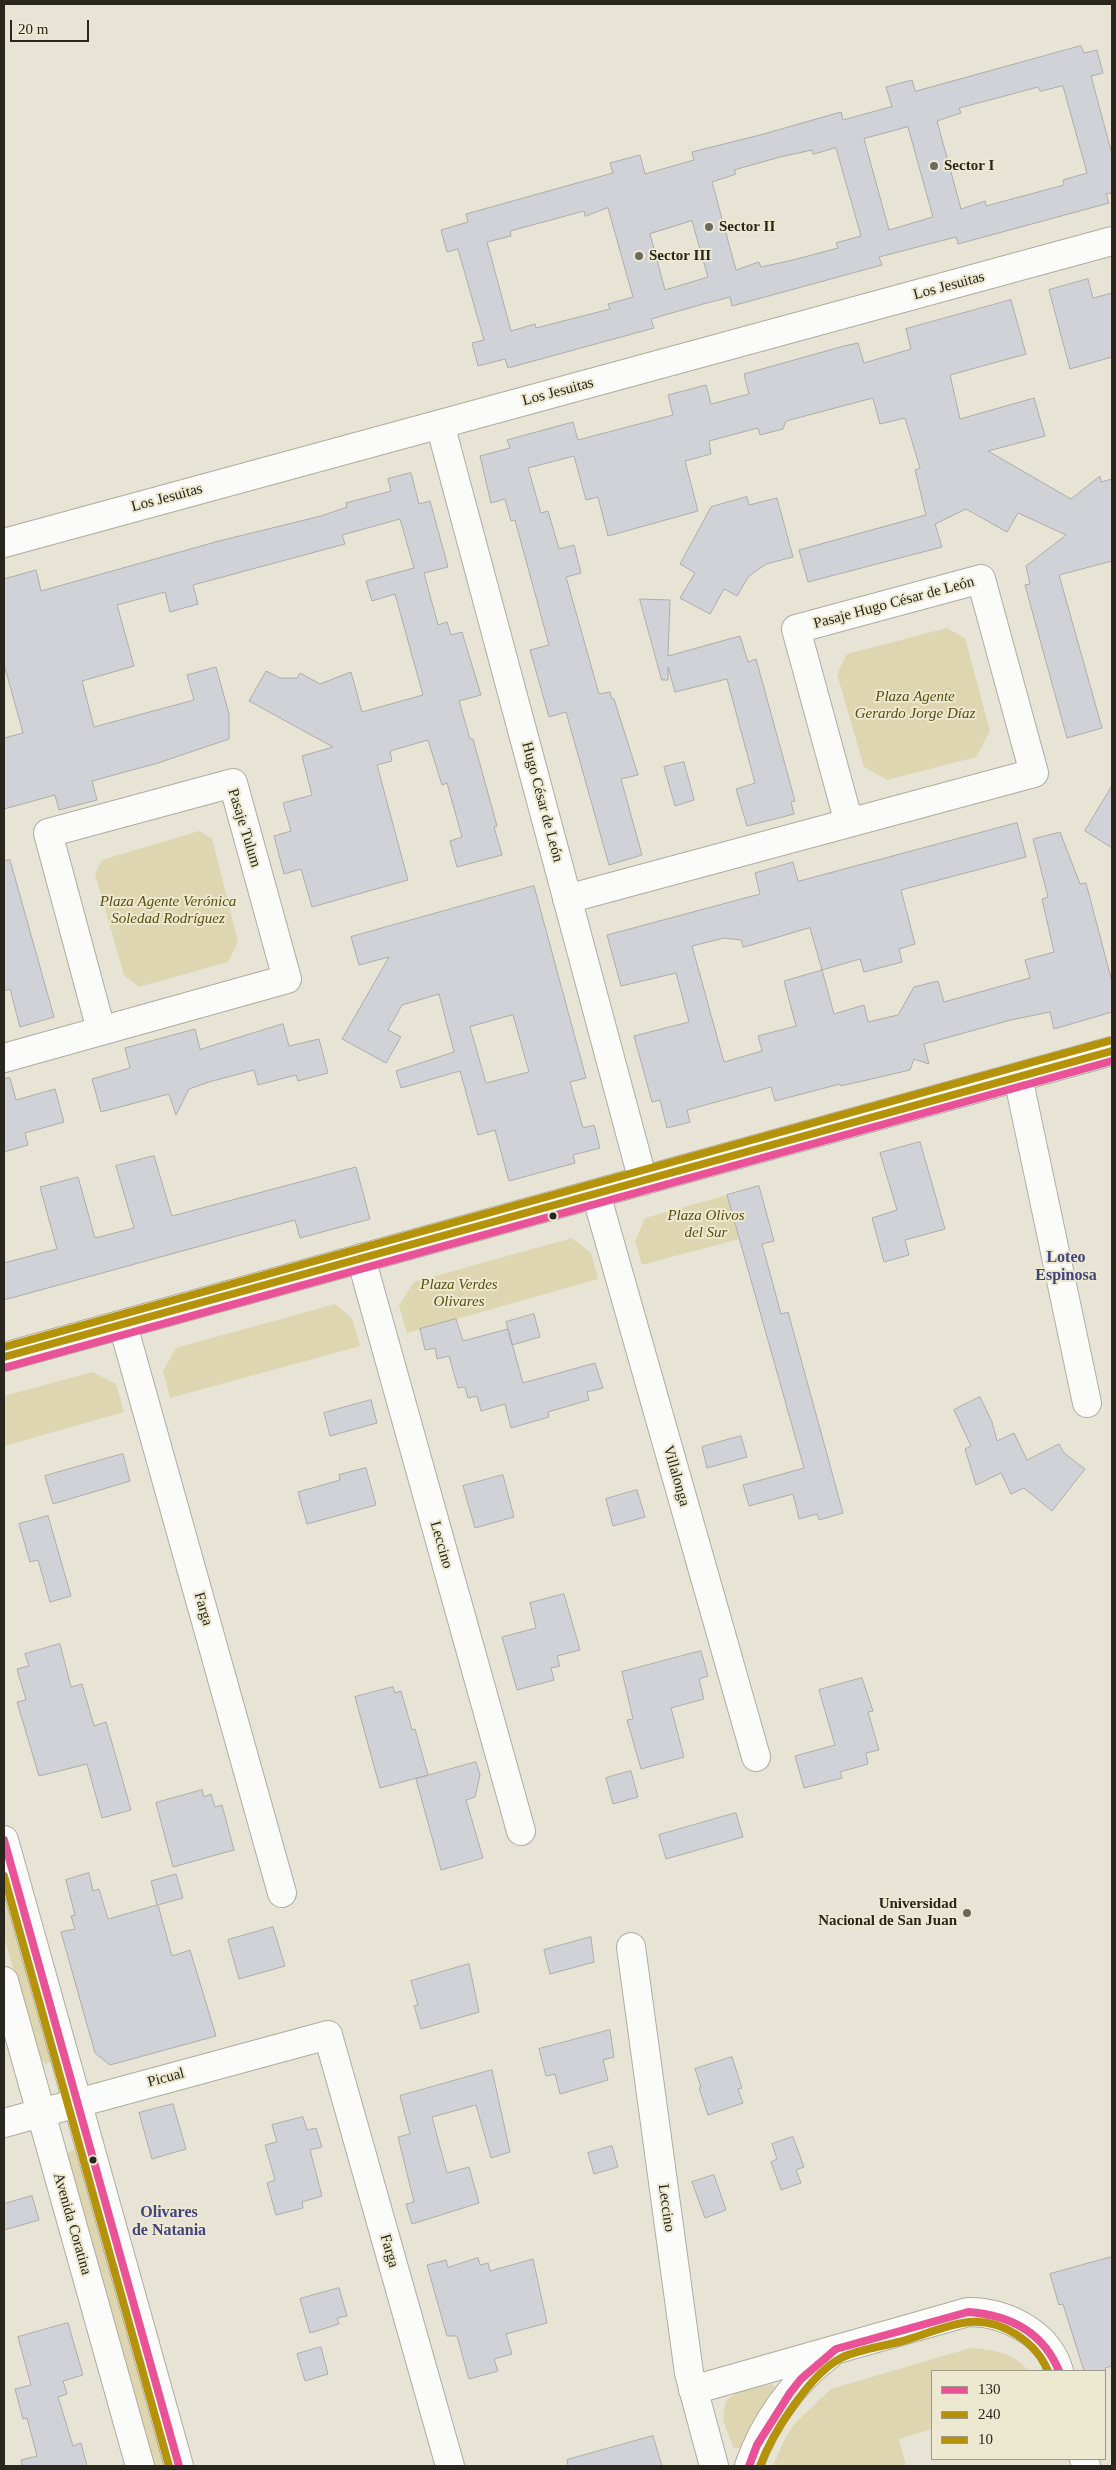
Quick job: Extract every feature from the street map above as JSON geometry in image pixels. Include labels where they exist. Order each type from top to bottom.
[{"type":"street","name":"Los Jesuitas","points":[[4,543],[1112,241]]},
{"type":"street","name":"Hugo César de León","points":[[440,424],[643,1181]]},
{"type":"street","name":"Pasaje Hugo César de León","points":[[567,899],[850,823],[1034,773],[981,579],[796,630],[850,823]]},
{"type":"street","name":"Pasaje Tulum","points":[[4,1058],[287,979],[233,783],[48,834],[101,1030]]},
{"type":"street","points":[[4,1358],[1112,1051]]},
{"type":"street","points":[[1018,1076],[1087,1403]]},
{"type":"street","name":"Villalonga","points":[[596,1194],[756,1757]]},
{"type":"street","name":"Leccino","points":[[362,1258],[521,1831]]},
{"type":"street","name":"Farga","points":[[124,1325],[282,1893]]},
{"type":"street","points":[[4,1840],[179,2466]]},
{"type":"street","name":"Leccino","points":[[631,1947],[693,2390],[714,2466]]},
{"type":"street","name":"Avenida Coratina","points":[[4,1981],[140,2466]]},
{"type":"street","name":"Farga","points":[[328,2035],[450,2466]]},
{"type":"street","name":"Picual","points":[[4,2123],[328,2035]]},
{"type":"street","points":[[693,2390],[968,2312],[984,2312],[1002,2317],[1033,2334],[1052,2352],[1057,2365]]},
{"type":"street","points":[[749,2466],[757,2445],[801,2379],[836,2349]]},
{"type":"green space","name":"Plaza Agente Gerardo Jorge Díaz","points":[[947,628],[965,638],[990,731],[976,757],[887,780],[864,767],[837,674],[847,654]]},
{"type":"green space","name":"Plaza Agente Verónica Soledad Rodríguez","points":[[199,831],[212,838],[238,942],[228,962],[139,987],[124,975],[95,874],[102,860]]},
{"type":"green space","name":"Plaza Olivos del Sur","points":[[727,1195],[739,1239],[642,1265],[635,1241],[645,1218]]},
{"type":"green space","name":"Plaza Verdes Olivares","points":[[572,1238],[591,1253],[598,1279],[407,1333],[399,1305],[414,1282]]},
{"type":"green space","points":[[335,1304],[352,1318],[360,1346],[170,1398],[163,1371],[176,1348]]},
{"type":"green space","points":[[93,1372],[116,1384],[124,1412],[4,1446],[4,1396]]},
{"type":"green space","points":[[4,1887],[51,2057],[51,2061],[47,2064],[39,2060],[4,1936]]},
{"type":"green space","points":[[74,2150],[79,2155],[166,2466],[153,2466],[65,2154]]},
{"type":"green space","points":[[970,2348],[1009,2355],[1028,2370],[931,2370],[931,2429],[899,2439],[906,2466],[773,2466],[794,2424],[831,2389]]},
{"type":"green space","points":[[771,2384],[776,2387],[778,2392],[743,2448],[734,2448],[723,2421],[725,2402],[737,2392]]},
{"type":"building","points":[[1081,46],[1084,53],[1097,50],[1103,73],[1091,76],[1112,154],[1112,193],[1106,194],[1109,203],[958,244],[956,237],[879,257],[882,265],[732,306],[730,297],[703,304],[651,319],[654,328],[508,368],[505,359],[478,366],[472,343],[484,340],[458,249],[447,252],[441,230],[468,222],[466,214],[613,173],[610,163],[640,155],[645,174],[694,160],[692,152],[841,112],[843,120],[892,107],[886,87],[912,80],[915,91]],"holes":[[[1063,86],[1087,173],[1063,180],[1064,185],[986,206],[985,201],[961,209],[937,121],[961,113],[959,108],[1038,87],[1040,91]],[[908,127],[933,217],[889,230],[864,139]],[[836,148],[861,236],[836,243],[838,248],[761,267],[759,262],[736,270],[712,182],[736,174],[734,170],[780,157],[812,150],[813,154]],[[608,208],[633,297],[608,304],[610,309],[536,328],[535,324],[511,331],[487,242],[511,236],[510,231],[584,211],[585,216]],[[692,221],[708,277],[665,290],[650,234]]]},
{"type":"building","points":[[1088,279],[1093,298],[1112,293],[1112,357],[1070,369],[1049,290]]},
{"type":"building","points":[[1011,300],[1026,354],[950,375],[960,419],[1034,398],[1045,436],[988,451],[1071,499],[1100,476],[1101,482],[1112,479],[1112,561],[1059,575],[1102,728],[1067,738],[1025,585],[1030,584],[1026,566],[1066,535],[1018,513],[1007,532],[966,509],[935,524],[942,547],[808,582],[799,550],[926,515],[915,470],[920,468],[905,418],[880,424],[873,398],[786,421],[783,429],[760,435],[758,428],[709,441],[711,454],[685,461],[698,511],[608,536],[598,497],[586,500],[574,456],[528,468],[541,513],[548,511],[559,549],[574,545],[581,573],[566,577],[599,694],[610,692],[612,699],[614,699],[638,775],[621,779],[642,855],[609,865],[566,712],[549,717],[530,650],[549,645],[515,520],[511,521],[505,499],[491,503],[480,456],[510,448],[507,440],[573,422],[578,440],[673,415],[668,395],[706,385],[711,404],[749,394],[744,374],[844,346],[858,343],[864,363],[911,349],[906,329]]},
{"type":"building","points":[[411,473],[419,504],[430,501],[448,567],[424,573],[438,625],[447,622],[451,635],[462,632],[481,695],[459,701],[470,739],[473,739],[497,826],[494,827],[502,855],[457,867],[450,841],[462,837],[447,783],[442,785],[428,740],[390,751],[392,761],[377,765],[408,880],[312,907],[301,869],[284,874],[274,836],[291,831],[283,803],[312,795],[302,756],[333,747],[249,701],[266,671],[280,678],[297,678],[300,673],[320,684],[351,672],[362,712],[423,695],[395,594],[372,601],[366,581],[414,568],[400,519],[342,535],[345,544],[193,585],[198,604],[170,612],[165,592],[117,605],[134,666],[82,681],[94,727],[194,700],[187,675],[216,667],[229,714],[229,739],[158,763],[92,781],[97,800],[59,810],[55,795],[4,809],[4,738],[23,733],[4,664],[4,579],[36,570],[41,591],[219,541],[321,516],[347,507],[346,503],[391,491],[388,479]]},
{"type":"building","points":[[747,497],[749,505],[777,498],[793,557],[766,564],[749,576],[737,596],[724,589],[710,614],[680,598],[695,573],[680,564],[711,507]]},
{"type":"building","points":[[640,599],[670,600],[668,656],[740,636],[748,662],[756,659],[795,801],[791,802],[794,814],[747,826],[736,789],[755,783],[727,679],[675,692],[668,667],[668,680],[662,680]]},
{"type":"building","points":[[684,762],[694,800],[675,806],[664,767]]},
{"type":"building","points":[[1112,786],[1112,848],[1085,831]]},
{"type":"building","points":[[1017,823],[1026,857],[901,890],[915,944],[899,949],[902,962],[864,972],[860,959],[822,970],[834,1014],[864,1005],[868,1022],[898,1015],[914,987],[938,981],[944,1002],[1030,978],[1025,960],[1054,952],[1042,899],[1048,897],[1033,839],[1060,832],[1080,884],[1086,883],[1112,982],[1112,1012],[1054,1029],[1050,1012],[1011,1020],[924,1044],[929,1064],[914,1059],[910,1070],[841,1086],[840,1084],[775,1101],[771,1087],[687,1110],[690,1122],[667,1128],[660,1100],[652,1102],[634,1036],[689,1022],[676,973],[621,986],[607,935],[760,894],[755,873],[793,862],[798,881]],"holes":[[[810,928],[822,970],[784,981],[796,1026],[758,1036],[762,1051],[724,1062],[692,946],[724,938],[741,940],[743,947]]]},
{"type":"building","points":[[10,860],[54,1017],[20,1027],[10,989],[4,991],[4,861]]},
{"type":"building","points":[[534,886],[586,1078],[570,1082],[583,1128],[594,1125],[600,1148],[573,1155],[575,1163],[509,1181],[495,1130],[478,1135],[460,1071],[401,1088],[396,1071],[454,1052],[439,994],[402,1005],[388,1030],[401,1037],[386,1063],[342,1039],[389,957],[359,965],[351,937]],"holes":[[[513,1015],[529,1072],[486,1083],[470,1027]]]},
{"type":"building","points":[[283,1024],[289,1046],[319,1039],[328,1073],[298,1081],[296,1075],[258,1085],[254,1070],[209,1082],[189,1089],[176,1115],[169,1094],[101,1112],[92,1079],[130,1068],[125,1048],[195,1029],[200,1049]]},
{"type":"building","points":[[10,1078],[16,1100],[55,1089],[64,1122],[25,1133],[28,1145],[4,1152],[4,1079]]},
{"type":"building","points":[[920,1142],[945,1229],[905,1240],[909,1255],[884,1262],[872,1218],[897,1210],[880,1153]]},
{"type":"building","points":[[154,1156],[172,1216],[356,1167],[370,1219],[300,1238],[295,1220],[4,1300],[4,1263],[57,1249],[40,1187],[78,1177],[95,1238],[134,1228],[116,1166]]},
{"type":"building","points":[[759,1186],[774,1241],[762,1244],[781,1314],[788,1312],[843,1513],[819,1520],[817,1514],[799,1519],[793,1494],[749,1506],[743,1485],[804,1468],[727,1195]]},
{"type":"building","points":[[534,1314],[540,1337],[512,1345],[506,1322]]},
{"type":"building","points":[[456,1319],[463,1341],[508,1329],[523,1383],[595,1363],[603,1388],[587,1392],[589,1400],[548,1412],[549,1417],[511,1428],[505,1404],[481,1411],[477,1396],[468,1398],[465,1387],[458,1388],[449,1356],[437,1359],[435,1348],[425,1350],[420,1329]]},
{"type":"building","points":[[980,1397],[992,1422],[997,1441],[1014,1433],[1027,1460],[1059,1444],[1064,1453],[1085,1469],[1052,1511],[1024,1488],[1011,1494],[1001,1473],[976,1485],[965,1449],[971,1446],[954,1410]]},
{"type":"building","points":[[371,1400],[377,1423],[330,1436],[324,1413]]},
{"type":"building","points":[[741,1436],[747,1457],[707,1468],[702,1447]]},
{"type":"building","points":[[123,1454],[130,1481],[53,1504],[45,1476]]},
{"type":"building","points":[[366,1468],[376,1505],[307,1524],[298,1492],[340,1480],[339,1475]]},
{"type":"building","points":[[503,1475],[514,1517],[475,1528],[463,1486]]},
{"type":"building","points":[[637,1490],[645,1517],[613,1526],[606,1499]]},
{"type":"building","points":[[48,1516],[71,1596],[50,1602],[38,1560],[30,1562],[19,1524]]},
{"type":"building","points":[[564,1594],[580,1650],[557,1656],[560,1666],[551,1668],[554,1680],[517,1690],[502,1637],[536,1628],[530,1603]]},
{"type":"building","points":[[60,1644],[71,1687],[82,1684],[94,1726],[106,1722],[131,1810],[102,1818],[87,1764],[39,1776],[17,1702],[26,1700],[17,1669],[29,1666],[25,1654]]},
{"type":"building","points":[[701,1651],[708,1676],[699,1679],[704,1699],[671,1708],[684,1757],[641,1769],[627,1720],[633,1719],[622,1672]]},
{"type":"building","points":[[862,1678],[873,1711],[868,1712],[879,1750],[866,1753],[868,1764],[840,1772],[842,1778],[804,1788],[795,1756],[835,1745],[819,1690]]},
{"type":"building","points":[[393,1687],[395,1693],[401,1691],[412,1730],[415,1729],[428,1775],[380,1788],[355,1697]]},
{"type":"building","points":[[476,1762],[480,1775],[475,1797],[466,1800],[483,1858],[441,1870],[416,1779]]},
{"type":"building","points":[[631,1771],[638,1797],[613,1804],[606,1778]]},
{"type":"building","points":[[202,1790],[204,1797],[211,1794],[215,1807],[222,1805],[234,1850],[173,1867],[156,1803]]},
{"type":"building","points":[[736,1813],[743,1837],[666,1859],[659,1835]]},
{"type":"building","points":[[89,1873],[93,1891],[99,1889],[108,1919],[157,1905],[151,1881],[176,1874],[183,1898],[158,1905],[172,1956],[190,1950],[216,2036],[110,2065],[95,2053],[61,1932],[75,1929],[71,1916],[75,1915],[66,1880]]},
{"type":"building","points":[[273,1927],[285,1966],[239,1979],[228,1940]]},
{"type":"building","points":[[591,1937],[594,1962],[550,1974],[544,1950]]},
{"type":"building","points":[[469,1964],[479,2012],[421,2029],[414,2006],[418,2005],[411,1981]]},
{"type":"building","points":[[610,2030],[614,2057],[603,2060],[608,2080],[560,2094],[555,2074],[546,2076],[539,2049]]},
{"type":"building","points":[[732,2057],[742,2088],[738,2089],[743,2103],[708,2115],[695,2069]]},
{"type":"building","points":[[492,2070],[510,2152],[491,2158],[476,2105],[432,2117],[447,2173],[469,2167],[479,2203],[412,2224],[406,2204],[414,2202],[398,2137],[410,2134],[400,2096]]},
{"type":"building","points":[[173,2104],[186,2149],[152,2159],[139,2113]]},
{"type":"building","points":[[303,2117],[307,2130],[316,2128],[322,2147],[310,2150],[322,2196],[302,2202],[303,2208],[276,2215],[267,2183],[275,2180],[265,2145],[277,2142],[272,2125]]},
{"type":"building","points":[[793,2137],[804,2167],[796,2170],[801,2183],[781,2190],[771,2162],[777,2159],[772,2144]]},
{"type":"building","points":[[612,2146],[618,2167],[594,2174],[588,2153]]},
{"type":"building","points":[[714,2175],[726,2210],[705,2218],[692,2182]]},
{"type":"building","points":[[32,2196],[39,2220],[4,2230],[4,2204]]},
{"type":"building","points":[[1112,2257],[1112,2366],[1105,2368],[1106,2370],[1084,2370],[1063,2304],[1059,2305],[1050,2274]]},
{"type":"building","points":[[478,2258],[480,2265],[488,2263],[490,2271],[533,2259],[547,2323],[506,2334],[512,2354],[494,2359],[498,2371],[469,2379],[457,2336],[447,2336],[427,2265],[446,2260],[448,2267]]},
{"type":"building","points":[[339,2288],[347,2316],[337,2318],[339,2324],[310,2333],[300,2299]]},
{"type":"building","points":[[68,2323],[83,2375],[63,2381],[67,2394],[58,2397],[73,2446],[81,2443],[87,2466],[22,2466],[21,2460],[37,2456],[27,2418],[23,2419],[15,2389],[31,2385],[18,2337]]},
{"type":"building","points":[[321,2347],[328,2374],[305,2381],[297,2354]]},
{"type":"building","points":[[653,2436],[662,2466],[568,2466],[567,2460]]},
{"type":"transit line","points":[[4,1347],[1109,1041]]},
{"type":"transit line","name":"10","points":[[4,1357],[1112,1051]]},
{"type":"transit line","points":[[7,1367],[1112,1061]]},
{"type":"transit line","name":"130","points":[[4,1840],[179,2466]]},
{"type":"transit line","name":"240","points":[[4,1876],[169,2466]]},
{"type":"transit line","name":"130","points":[[749,2466],[757,2445],[790,2393],[801,2379],[836,2349],[968,2312],[997,2317],[1023,2328],[1044,2346],[1058,2370]]},
{"type":"transit line","name":"240","points":[[760,2466],[782,2422],[804,2391],[829,2366],[841,2358],[854,2353],[899,2342],[952,2325],[981,2322],[994,2324],[1016,2334],[1043,2360],[1048,2370]]},
{"type":"place","name":"Sector I","points":[[934,166]]},
{"type":"place","name":"Sector II","points":[[709,227]]},
{"type":"place","name":"Sector III","points":[[639,256]]},
{"type":"place","name":"Universidad Nacional de San Juan","points":[[967,1913]]},
{"type":"district","name":"Loteo Espinosa","points":[[1066,1267]]},
{"type":"district","name":"Olivares de Natania","points":[[169,2222]]}]
